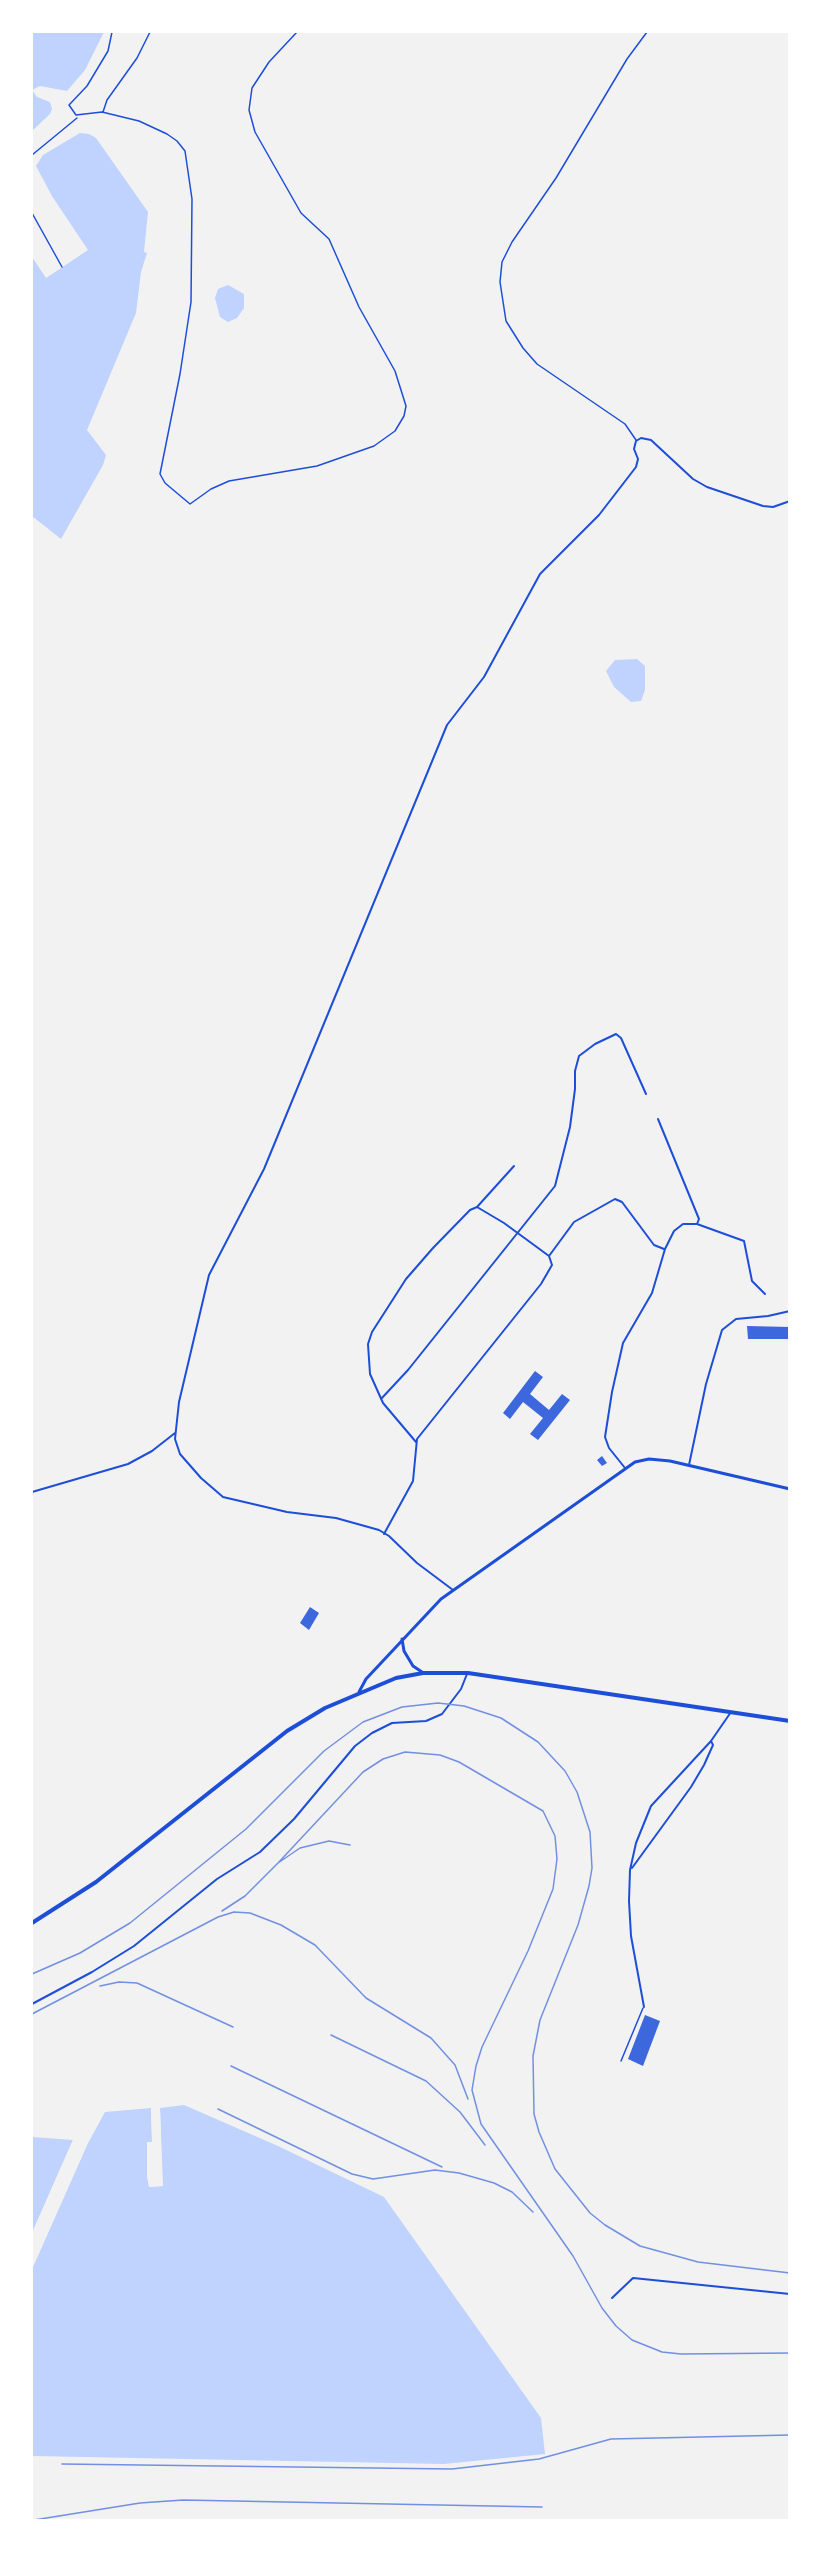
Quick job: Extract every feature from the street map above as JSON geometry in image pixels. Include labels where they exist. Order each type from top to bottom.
[{"type":"main road","points":[[359,1692],[366,1679],[402,1639],[453,1590],[625,1468],[640,1460],[649,1459],[689,1465],[789,1489]]},
{"type":"main road","points":[[402,1639],[404,1650],[413,1666],[423,1672]]},
{"type":"main road","points":[[32,1923],[96,1882],[287,1731],[316,1713],[359,1692],[396,1678],[423,1672],[468,1672],[789,1721]]},
{"type":"street","points":[[453,1590],[384,1534],[336,1518],[287,1512],[223,1497],[201,1478],[180,1454],[175,1433],[183,1383],[209,1275],[264,1168],[447,725],[484,677],[540,574],[599,515],[636,467],[638,459],[634,449],[636,441],[641,438],[651,440],[693,479],[707,487],[763,506],[773,507],[789,501]]},
{"type":"street","points":[[381,1399],[408,1370],[555,1186],[570,1127],[575,1071],[579,1056],[616,1034],[621,1038],[646,1094]]},
{"type":"street","points":[[658,1119],[699,1219],[697,1224]]},
{"type":"street","points":[[416,1442],[381,1399],[368,1364],[368,1344],[372,1332],[406,1279],[514,1166]]},
{"type":"street","points":[[549,1256],[574,1222],[615,1199],[622,1202],[654,1245],[665,1249]]},
{"type":"street","points":[[384,1534],[413,1481],[416,1442],[541,1284],[552,1265],[549,1256],[477,1207]]},
{"type":"street","points":[[625,1468],[609,1448],[605,1437],[610,1401],[623,1343],[652,1293],[665,1249],[678,1227],[697,1224],[744,1241],[752,1281],[765,1294]]},
{"type":"street","points":[[689,1465],[706,1384],[722,1330],[736,1319],[768,1316],[789,1311]]},
{"type":"street","points":[[32,1492],[128,1464],[152,1451],[175,1433]]},
{"type":"street","points":[[32,2004],[92,1972],[126,1950],[218,1879],[260,1852],[294,1819],[355,1746],[372,1732],[392,1723],[426,1721],[442,1714],[461,1689],[468,1672]]},
{"type":"street","points":[[644,2007],[631,1936],[630,1870],[636,1843],[651,1806],[711,1741],[731,1712]]},
{"type":"street","points":[[630,1870],[695,1779],[713,1745],[711,1741]]},
{"type":"street","points":[[612,2298],[633,2278],[789,2294]]},
{"type":"lane","points":[[112,32],[108,51],[87,86],[70,102],[72,112],[80,115],[102,112],[139,121],[167,134],[182,146],[189,164],[192,199],[190,310],[160,474],[163,481],[190,504],[211,489],[229,482],[317,466],[374,446],[395,431],[404,416],[406,406],[395,371],[359,307],[330,239],[301,213],[255,132],[249,110],[252,88],[269,62],[297,32]]},
{"type":"lane","points":[[102,112],[107,100],[137,58],[150,32]]},
{"type":"lane","points":[[636,441],[625,424],[537,364],[523,348],[506,321],[500,282],[502,262],[512,242],[556,178],[627,59],[647,32]]},
{"type":"lane","points":[[621,2061],[644,2007]]},
{"type":"path","points":[[32,155],[80,115]]},
{"type":"path","points":[[32,213],[62,267]]},
{"type":"water","points":[[32,32],[104,32],[85,70],[67,91],[40,86],[32,90]]},
{"type":"water","points":[[32,90],[37,97],[50,102],[52,109],[50,114],[32,131]]},
{"type":"water","points":[[80,133],[96,138],[148,212],[144,252],[147,253],[141,272],[136,313],[87,430],[106,455],[103,465],[61,539],[32,516],[32,257],[46,278],[88,250],[52,196],[36,166],[43,155]]},
{"type":"water","points":[[228,285],[244,294],[244,308],[237,318],[228,322],[220,317],[215,298],[218,289]]},
{"type":"water","points":[[637,659],[645,666],[645,690],[641,701],[631,702],[614,687],[606,671],[615,660]]},
{"type":"water","points":[[184,2105],[278,2146],[384,2197],[541,2418],[545,2454],[444,2464],[32,2456],[32,2269],[87,2145],[105,2112],[151,2108],[152,2142],[147,2143],[149,2187],[162,2186],[160,2108]]},
{"type":"water","points":[[32,2137],[73,2140],[32,2233]]},
{"type":"pier","points":[[151,2108],[154,2108],[155,2142],[150,2145],[150,2174],[152,2184],[160,2183],[157,2108],[160,2108],[163,2186],[149,2187],[147,2142],[152,2142]]},
{"type":"pier","points":[[73,2140],[76,2141],[32,2236],[32,2233]]},
{"type":"pier","points":[[84,2144],[87,2145],[32,2269],[32,2262]]},
{"type":"building","points":[[747,1326],[790,1327],[790,1339],[748,1339]]},
{"type":"building","points":[[535,1371],[543,1377],[530,1394],[549,1410],[562,1394],[570,1400],[538,1440],[530,1434],[543,1418],[523,1402],[510,1419],[503,1413]]},
{"type":"building","points":[[602,1456],[607,1463],[602,1466],[597,1460]]},
{"type":"building","points":[[310,1607],[319,1613],[309,1630],[300,1623]]},
{"type":"building","points":[[645,2015],[660,2021],[643,2066],[628,2059]]},
{"type":"railway","points":[[32,1974],[80,1953],[130,1923],[246,1829],[324,1751],[363,1722],[402,1707],[438,1703],[464,1706],[501,1718],[538,1742],[565,1771],[577,1792],[590,1832],[592,1868],[589,1886],[578,1925],[540,2020],[533,2056],[534,2114],[555,2169],[590,2213],[640,2246],[698,2262],[790,2273]]},
{"type":"railway","points":[[278,1863],[363,1772],[383,1759],[405,1752],[440,1755],[459,1762],[543,1811],[555,1836],[557,1859],[553,1889],[528,1951],[482,2047],[476,2066],[472,2090],[481,2124],[573,2256],[602,2308],[616,2326],[632,2340],[662,2352],[681,2354],[790,2353]]},
{"type":"railway","points":[[222,1911],[245,1896],[278,1863],[300,1848],[329,1841],[350,1845]]},
{"type":"railway","points":[[32,2014],[218,1917],[234,1912],[250,1913],[281,1925],[315,1945],[366,1998],[431,2038],[455,2065],[468,2099]]},
{"type":"railway","points":[[100,1986],[119,1982],[137,1983],[233,2027]]},
{"type":"railway","points":[[331,2035],[426,2081],[460,2112],[485,2145]]},
{"type":"railway","points":[[231,2066],[442,2167]]},
{"type":"railway","points":[[218,2109],[352,2174],[373,2179],[435,2170],[459,2173],[494,2183],[512,2192],[533,2212]]},
{"type":"railway","points":[[62,2464],[452,2469],[539,2459],[611,2439],[790,2435]]},
{"type":"railway","points":[[34,2520],[140,2503],[183,2500],[542,2507]]}]
